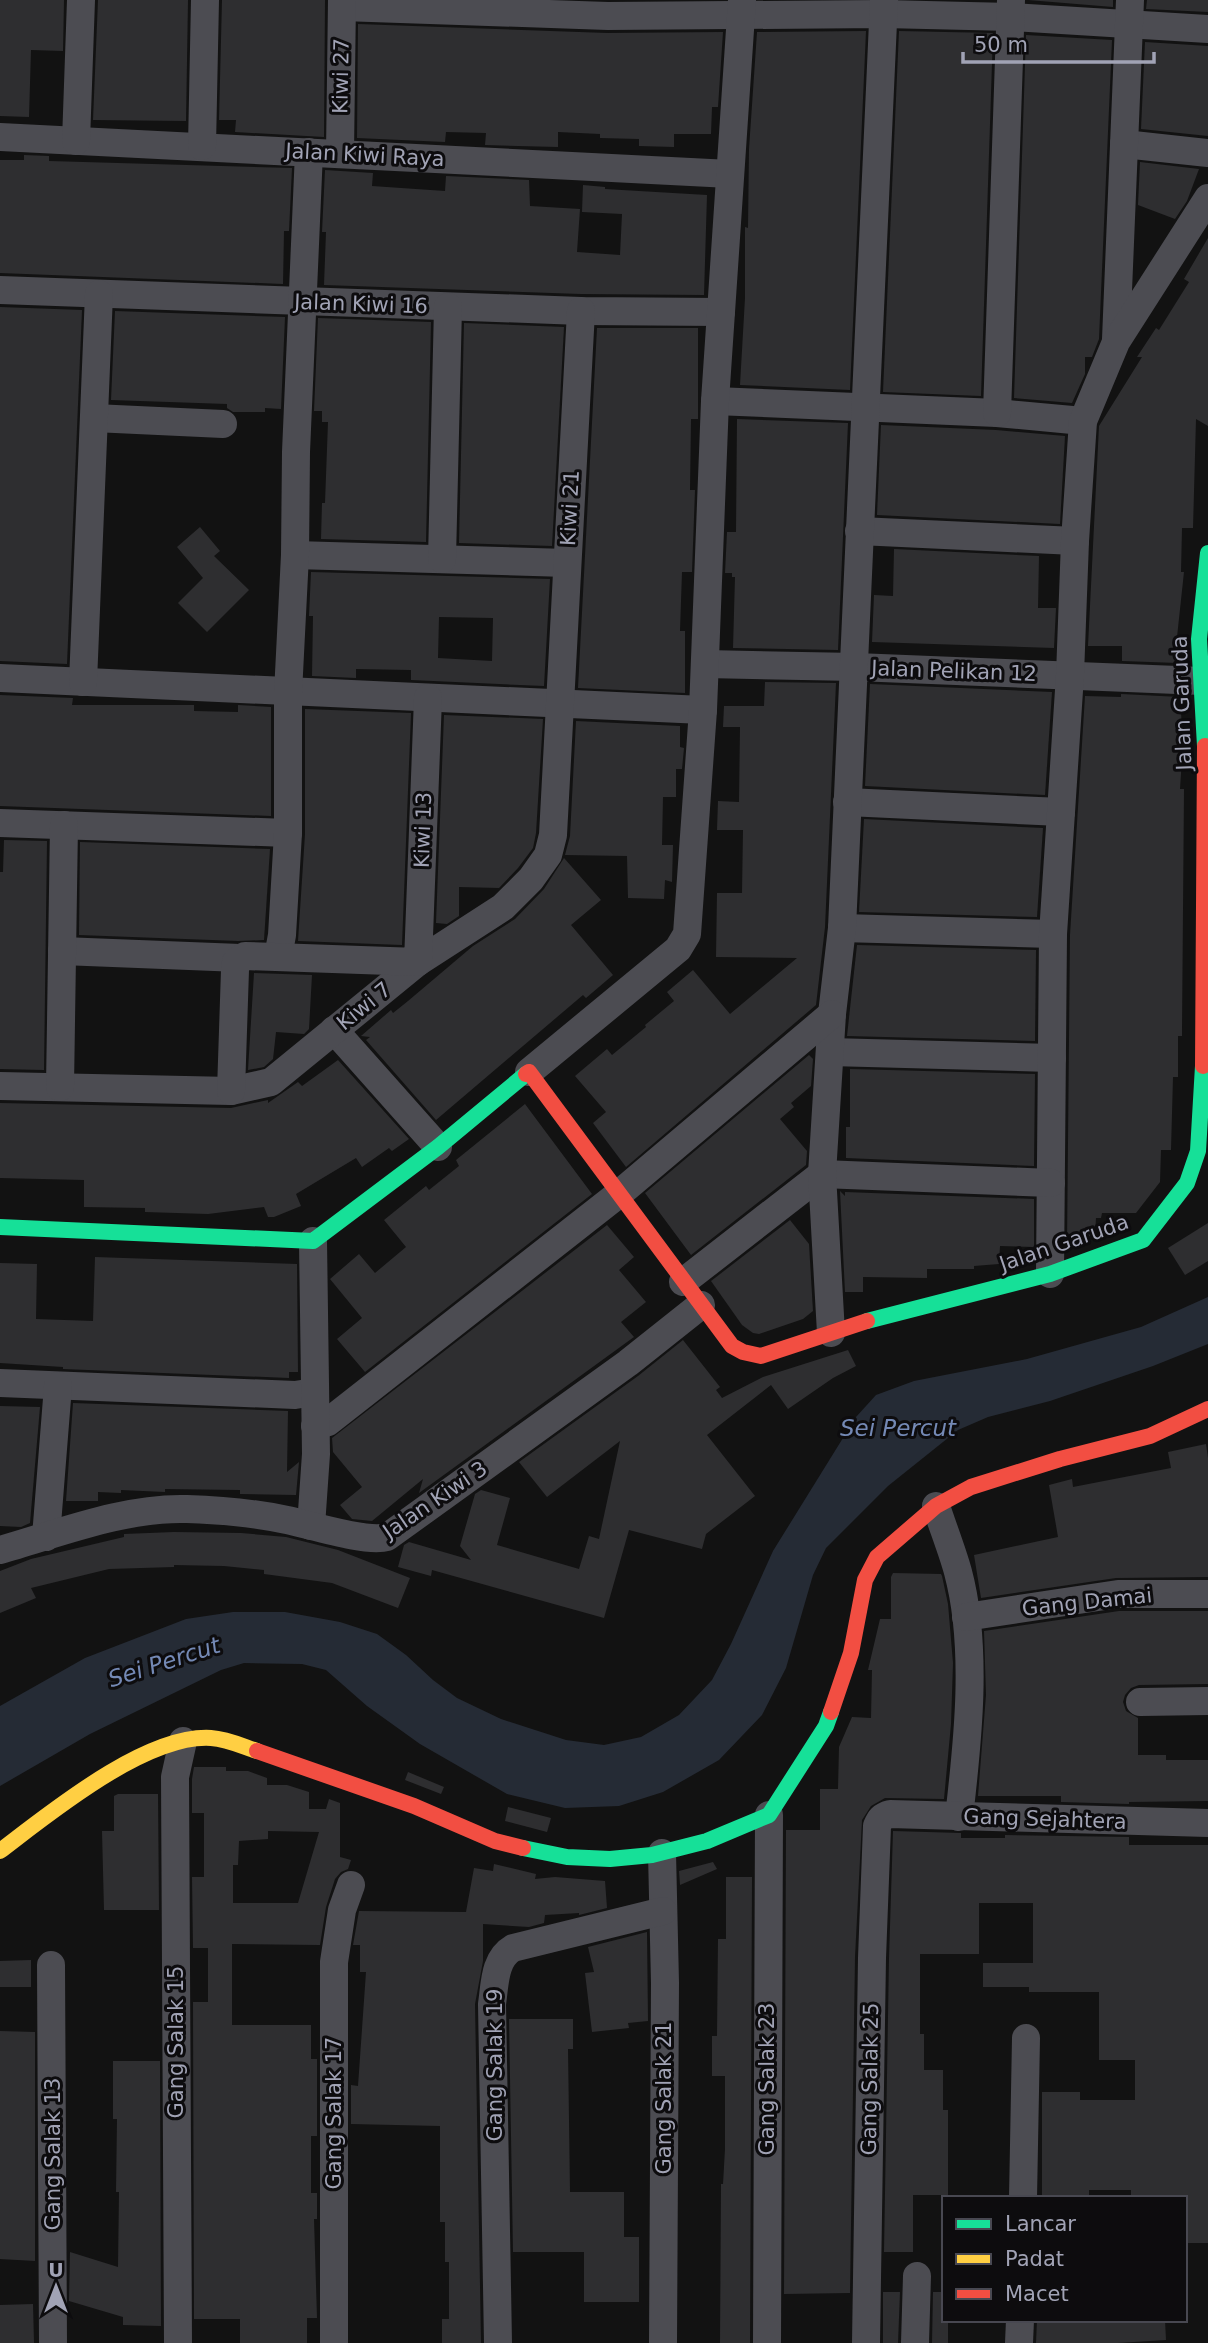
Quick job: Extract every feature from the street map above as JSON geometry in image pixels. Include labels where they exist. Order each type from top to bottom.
[{"type":"street","points":[[76,141],[81,0]]},
{"type":"street","points":[[202,146],[205,0]]},
{"type":"street","points":[[342,4],[1011,9],[1129,13],[1208,29]]},
{"type":"street","name":"Kiwi 27","points":[[340,153],[342,4]]},
{"type":"street","points":[[0,1227],[313,1241],[438,1147],[678,949],[687,934],[703,710],[715,401],[742,7]]},
{"type":"street","points":[[831,1333],[822,1174],[832,1014],[842,928],[856,667],[859,531],[884,7]]},
{"type":"street","points":[[997,414],[1011,9]]},
{"type":"street","points":[[1116,342],[1129,13]]},
{"type":"street","name":"Jalan Kiwi Raya","points":[[0,137],[730,174]]},
{"type":"street","points":[[1124,144],[1208,153]]},
{"type":"street","points":[[278,957],[282,935],[288,833],[288,693],[309,152]]},
{"type":"street","points":[[1050,1274],[1053,934],[1083,422],[1116,342],[1208,198]]},
{"type":"street","name":"Jalan Kiwi 16","points":[[0,290],[581,312],[721,312]]},
{"type":"street","points":[[83,682],[99,294]]},
{"type":"street","points":[[442,559],[447,307]]},
{"type":"street","name":"Kiwi 21","points":[[560,704],[581,312]]},
{"type":"street","points":[[715,401],[997,414],[1083,422]]},
{"type":"street","points":[[94,418],[223,424]]},
{"type":"street","points":[[859,531],[1075,541]]},
{"type":"street","name":"Jalan Garuda","points":[[529,1072],[728,1343],[737,1351],[749,1355],[761,1356],[867,1321],[1050,1274],[1143,1240],[1187,1183],[1198,1151],[1204,1030],[1206,762],[1199,639],[1208,552]]},
{"type":"street","points":[[295,555],[568,563]]},
{"type":"street","name":"Jalan Pelikan 12","points":[[705,664],[856,667],[1202,681]]},
{"type":"street","points":[[0,678],[703,710]]},
{"type":"street","name":"Kiwi 13","points":[[418,962],[428,698]]},
{"type":"street","name":"Kiwi 7","points":[[0,1086],[231,1091],[271,1082],[418,962],[503,907],[531,879],[548,856],[553,835],[560,704]]},
{"type":"street","points":[[847,802],[1061,812]]},
{"type":"street","points":[[0,823],[288,833]]},
{"type":"street","points":[[60,1087],[64,825]]},
{"type":"street","points":[[842,928],[1053,934]]},
{"type":"street","points":[[62,951],[418,962]]},
{"type":"street","points":[[231,1091],[235,970],[236,962],[240,958]]},
{"type":"street","points":[[315,1426],[328,1422],[620,1193],[832,1014]]},
{"type":"street","points":[[334,1030],[438,1147]]},
{"type":"street","points":[[830,1052],[1052,1058]]},
{"type":"street","points":[[683,1282],[822,1174],[1051,1183]]},
{"type":"street","points":[[311,1526],[316,1454],[313,1241]]},
{"type":"street","name":"Jalan Kiwi 3","points":[[0,1550],[134,1512],[162,1508],[286,1519],[377,1539],[392,1534],[628,1363],[701,1305]]},
{"type":"street","points":[[0,1383],[295,1395],[314,1392]]},
{"type":"street","points":[[46,1537],[58,1387]]},
{"type":"street","points":[[0,1851],[63,1804],[122,1766],[183,1741],[207,1738],[228,1741],[414,1806],[495,1841],[536,1852],[610,1859],[662,1853],[707,1841],[769,1815],[825,1726],[851,1653],[865,1580],[877,1557],[936,1506],[971,1487],[1060,1459],[1150,1436],[1208,1409]]},
{"type":"street","points":[[936,1506],[958,1573],[966,1617],[969,1692],[966,1756],[959,1817]]},
{"type":"street","name":"Gang Damai","points":[[966,1617],[1118,1594],[1208,1594]]},
{"type":"street","points":[[1140,1702],[1208,1701]]},
{"type":"street","name":"Gang Salak 15","points":[[178,2343],[175,1777],[183,1741]]},
{"type":"street","name":"Gang Sejahtera","points":[[883,1816],[890,1814],[1208,1823]]},
{"type":"street","name":"Gang Salak 23","points":[[767,2343],[769,1815]]},
{"type":"street","name":"Gang Salak 25","points":[[866,2343],[872,1958],[877,1826],[883,1816]]},
{"type":"street","name":"Gang Salak 21","points":[[662,1853],[665,1983],[663,2343]]},
{"type":"street","name":"Gang Salak 17","points":[[334,2343],[334,1962],[342,1910],[351,1885]]},
{"type":"street","name":"Gang Salak 19","points":[[498,2343],[492,2004],[499,1965],[503,1956],[513,1948],[663,1911]]},
{"type":"street","name":"Gang Salak 13","points":[[51,1965],[53,2343]]},
{"type":"street","points":[[1023,2196],[1026,2038]]},
{"type":"street","points":[[915,2343],[917,2276]]},
{"type":"street","points":[[1019,2343],[1020,2322]]},
{"type":"water","name":"Sei Percut","points":[[1208,1297],[1208,1344],[1153,1366],[1050,1401],[988,1417],[958,1430],[888,1486],[826,1548],[813,1575],[786,1668],[762,1715],[719,1760],[663,1792],[619,1806],[565,1808],[507,1794],[420,1744],[367,1706],[326,1670],[302,1664],[244,1663],[221,1670],[90,1734],[0,1786],[0,1706],[85,1658],[186,1619],[233,1612],[285,1612],[340,1622],[377,1634],[457,1698],[501,1719],[566,1740],[604,1745],[641,1737],[679,1715],[712,1680],[773,1551],[856,1417],[876,1395],[914,1381],[1027,1359],[1141,1327]]},
{"type":"building","points":[[0,0],[64,0],[63,51],[31,50],[29,117],[0,116]]},
{"type":"building","points":[[98,0],[188,0],[186,121],[93,120]]},
{"type":"building","points":[[222,0],[325,0],[324,137],[235,132],[236,120],[219,120]]},
{"type":"building","points":[[1028,0],[1113,0],[1113,7]]},
{"type":"building","points":[[1147,0],[1208,0],[1208,12],[1146,9]]},
{"type":"building","points":[[358,24],[607,33],[723,32],[718,107],[712,107],[711,134],[674,134],[674,147],[639,146],[639,139],[600,138],[600,134],[558,132],[558,147],[485,145],[486,133],[446,132],[445,142],[357,138]]},
{"type":"building","points":[[866,31],[850,390],[740,385],[745,298],[745,227],[748,228],[749,149],[757,32]]},
{"type":"building","points":[[899,31],[993,33],[981,396],[883,392]]},
{"type":"building","points":[[1026,35],[1112,40],[1099,339],[1092,357],[1085,357],[1085,374],[1072,403],[1014,398]]},
{"type":"building","points":[[1145,42],[1208,46],[1208,136],[1141,129]]},
{"type":"building","points":[[24,155],[49,156],[49,161],[292,168],[289,231],[284,231],[283,284],[0,273],[0,160],[24,160]]},
{"type":"building","points":[[1140,162],[1199,169],[1187,201],[1175,219],[1138,205]]},
{"type":"building","points":[[325,170],[373,173],[372,186],[445,191],[446,176],[529,180],[530,206],[580,209],[577,252],[620,255],[622,214],[582,212],[583,185],[605,189],[707,195],[704,295],[581,294],[324,285],[326,232],[322,232]]},
{"type":"building","points":[[1208,238],[1208,426],[1196,419],[1193,528],[1182,528],[1181,572],[1184,572],[1177,637],[1178,663],[1122,661],[1122,646],[1088,646],[1099,426],[1142,357],[1137,357],[1156,328],[1159,330],[1189,282],[1184,279]]},
{"type":"building","points":[[0,307],[82,310],[67,664],[0,661]]},
{"type":"building","points":[[115,311],[285,317],[281,409],[233,412],[227,408],[227,404],[111,400]]},
{"type":"building","points":[[318,318],[431,322],[426,542],[321,539],[328,422],[322,422],[322,411],[314,411]]},
{"type":"building","points":[[464,323],[564,327],[552,546],[459,543]]},
{"type":"building","points":[[597,328],[698,328],[698,419],[691,419],[690,490],[695,490],[692,572],[682,572],[680,631],[685,631],[685,693],[578,688]]},
{"type":"building","points":[[737,419],[848,423],[838,650],[733,648],[735,577],[732,577],[732,573],[725,573],[727,532],[736,532]]},
{"type":"building","points":[[881,425],[1065,436],[1060,524],[877,515]]},
{"type":"building","points":[[200,527],[220,551],[214,556],[249,590],[207,632],[178,603],[203,578],[177,547]]},
{"type":"building","points":[[894,549],[1039,556],[1038,608],[1056,608],[1054,648],[872,642],[874,595],[893,596]]},
{"type":"building","points":[[311,572],[550,579],[544,686],[411,680],[411,670],[356,669],[356,678],[312,676],[313,616],[309,616]],"holes":[[[439,617],[493,618],[492,661],[438,658]]]},
{"type":"building","points":[[765,682],[836,683],[825,927],[816,1005],[626,1167],[593,1123],[606,1112],[575,1076],[607,1049],[612,1055],[646,1027],[645,1025],[674,1001],[667,992],[693,970],[730,1014],[797,958],[716,957],[717,893],[742,893],[743,830],[717,830],[718,801],[739,802],[740,727],[723,727],[724,706],[764,706]]},
{"type":"building","points":[[870,684],[1052,692],[1045,795],[865,786]]},
{"type":"building","points":[[1121,694],[1180,697],[1183,743],[1180,789],[1184,789],[1182,1036],[1178,1036],[1178,1077],[1173,1077],[1171,1150],[1161,1150],[1160,1182],[1136,1213],[1102,1213],[1101,1218],[1096,1218],[1095,1234],[1067,1245],[1070,935],[1085,696],[1121,697]]},
{"type":"building","points":[[0,695],[73,698],[72,705],[194,705],[194,711],[238,712],[238,705],[271,707],[271,816],[0,806]]},
{"type":"building","points":[[305,709],[411,713],[402,945],[298,941],[305,834]]},
{"type":"building","points":[[444,715],[543,719],[533,848],[499,888],[459,887],[459,916],[447,924],[436,923]]},
{"type":"building","points":[[576,721],[680,726],[680,747],[684,748],[682,769],[676,769],[676,797],[663,797],[662,845],[673,845],[672,882],[665,880],[664,899],[628,898],[627,856],[565,855],[570,836]]},
{"type":"building","points":[[864,819],[1043,828],[1037,917],[859,912]]},
{"type":"building","points":[[4,840],[47,841],[44,1070],[0,1069],[0,872],[3,872]]},
{"type":"building","points":[[80,842],[270,849],[264,940],[79,935]]},
{"type":"building","points":[[564,858],[601,900],[571,925],[613,975],[586,998],[583,995],[436,1120],[366,1040],[370,1037],[361,1036],[391,1010],[393,1013],[408,1001],[473,946],[515,919],[544,889]]},
{"type":"building","points":[[857,945],[1036,950],[1035,1041],[847,1036]]},
{"type":"building","points":[[254,973],[312,975],[309,1029],[304,1034],[276,1032],[273,1059],[264,1067],[248,1070]]},
{"type":"building","points":[[809,1055],[813,1059],[811,1086],[791,1103],[794,1107],[780,1119],[807,1151],[806,1165],[691,1255],[645,1193]]},
{"type":"building","points":[[338,1060],[409,1139],[392,1151],[389,1148],[362,1167],[356,1158],[296,1194],[301,1206],[274,1217],[268,1217],[264,1207],[208,1214],[145,1212],[145,1208],[84,1207],[84,1180],[0,1178],[0,1103],[231,1108],[268,1100],[268,1103],[298,1082],[302,1086]]},
{"type":"building","points":[[850,1069],[1035,1074],[1034,1166],[846,1158],[846,1127],[850,1127]]},
{"type":"building","points":[[525,1104],[592,1194],[365,1372],[337,1339],[362,1318],[330,1279],[359,1254],[375,1273],[406,1247],[384,1220],[426,1186],[429,1190],[459,1166],[456,1160]]},
{"type":"building","points":[[840,1191],[845,1196],[845,1192],[1034,1199],[1034,1247],[1000,1246],[999,1264],[974,1266],[974,1269],[927,1269],[927,1278],[863,1277],[863,1292],[845,1292]]},
{"type":"building","points":[[790,1220],[809,1244],[813,1311],[803,1319],[759,1334],[753,1333],[742,1325],[711,1281]]},
{"type":"building","points":[[1208,1223],[1208,1261],[1185,1275],[1168,1248]]},
{"type":"building","points":[[607,1225],[634,1257],[619,1270],[646,1302],[621,1322],[634,1337],[419,1493],[423,1479],[372,1521],[352,1519],[340,1505],[362,1487],[333,1452],[332,1438]]},
{"type":"building","points":[[95,1257],[297,1264],[298,1372],[289,1372],[289,1378],[63,1369],[0,1363],[0,1263],[37,1264],[36,1319],[93,1321]]},
{"type":"building","points":[[683,1340],[720,1387],[716,1390],[722,1398],[763,1377],[848,1350],[856,1366],[833,1378],[788,1409],[771,1385],[707,1435],[755,1496],[706,1534],[702,1549],[629,1530],[604,1618],[432,1570],[431,1576],[398,1567],[404,1545],[409,1542],[471,1560],[460,1546],[475,1494],[481,1490],[510,1498],[497,1545],[579,1569],[589,1536],[599,1539],[620,1441],[547,1497],[519,1462]]},
{"type":"building","points":[[73,1403],[288,1411],[287,1472],[299,1462],[296,1495],[240,1494],[240,1490],[121,1490],[121,1493],[98,1492],[98,1501],[66,1501]]},
{"type":"building","points":[[0,1406],[40,1407],[30,1523],[21,1527],[0,1526]]},
{"type":"building","points":[[1206,1444],[1208,1577],[1116,1578],[981,1598],[974,1555],[1058,1537],[1049,1485],[1072,1479],[1073,1487],[1171,1468],[1168,1452]]},
{"type":"building","points":[[174,1532],[286,1537],[338,1550],[410,1578],[398,1608],[332,1583],[264,1574],[264,1570],[174,1565],[109,1569],[31,1588],[36,1598],[0,1613],[0,1571],[31,1559],[124,1537],[124,1534]]},
{"type":"building","points":[[893,1573],[942,1576],[948,1604],[953,1663],[944,1799],[885,1798],[871,1806],[862,1820],[855,1957],[850,2293],[784,2294],[786,1830],[820,1830],[820,1789],[838,1789],[839,1747],[852,1717],[871,1718],[872,1670],[868,1670],[880,1619],[891,1619]]},
{"type":"building","points":[[1119,1611],[1208,1611],[1208,1684],[1139,1685],[1131,1688],[1123,1702],[1126,1711],[1138,1718],[1138,1755],[1166,1755],[1166,1760],[1208,1760],[1208,1801],[1129,1804],[1061,1802],[1061,1796],[978,1796],[986,1695],[984,1631]]},
{"type":"building","points":[[194,1767],[226,1767],[226,1771],[248,1771],[267,1778],[267,1785],[287,1785],[309,1792],[309,1809],[326,1809],[329,1799],[340,1803],[340,1857],[351,1860],[348,1869],[335,1879],[326,1907],[320,1945],[232,1944],[232,2025],[311,2025],[311,2059],[317,2059],[317,2136],[311,2136],[311,2193],[317,2193],[317,2219],[314,2219],[317,2318],[307,2318],[307,2343],[240,2343],[240,2319],[194,2319],[193,2002],[208,2002],[208,1948],[193,1948],[192,1877],[204,1877],[204,1813],[192,1813]],"holes":[[[268,1831],[319,1832],[298,1903],[233,1903],[233,1865],[238,1865],[239,1841],[268,1839]]]},
{"type":"building","points":[[408,1772],[444,1787],[441,1794],[405,1780]]},
{"type":"building","points":[[158,1794],[159,1910],[104,1910],[102,1831],[114,1831],[114,1796]]},
{"type":"building","points":[[508,1807],[551,1818],[547,1832],[505,1821]]},
{"type":"building","points":[[893,1831],[961,1833],[961,1838],[1005,1838],[1005,1835],[1129,1837],[1129,1845],[1208,1845],[1208,2243],[1187,2243],[1187,2196],[1131,2196],[1131,2190],[1089,2190],[1089,2196],[1042,2196],[1042,2092],[1080,2092],[1080,2100],[1135,2100],[1135,2060],[1099,2060],[1099,1992],[1029,1992],[1029,1987],[983,1987],[983,1963],[1033,1963],[1033,1903],[979,1903],[979,1954],[920,1954],[920,2034],[924,2034],[924,2070],[943,2070],[943,2110],[948,2110],[948,2195],[913,2195],[913,2252],[884,2252]]},
{"type":"building","points":[[713,1862],[717,1869],[680,1885],[679,1871]]},
{"type":"building","points":[[494,1864],[536,1874],[535,1879],[555,1877],[605,1881],[607,1908],[579,1915],[545,1915],[544,1923],[529,1927],[483,1924],[483,1961],[475,2004],[481,2343],[442,2343],[442,2319],[449,2319],[449,2262],[445,2262],[445,2222],[440,2222],[440,2126],[351,2124],[351,2085],[358,2086],[366,1972],[360,1972],[360,1945],[353,1945],[359,1911],[466,1912],[474,1868],[493,1871]]},
{"type":"building","points":[[726,1877],[752,1877],[750,2343],[720,2343],[725,2076],[712,2076],[712,2036],[717,2036],[718,1939],[726,1939]]},
{"type":"building","points":[[647,1932],[648,2021],[628,2023],[629,2028],[592,2032],[585,1973],[594,1972],[588,1947]]},
{"type":"building","points":[[31,1960],[31,1987],[0,1987],[0,1961]]},
{"type":"building","points":[[509,2019],[573,2019],[573,2049],[568,2049],[570,2192],[624,2192],[624,2237],[639,2237],[639,2302],[584,2302],[584,2252],[513,2252]]},
{"type":"building","points":[[0,2031],[35,2032],[35,2261],[0,2259]]},
{"type":"building","points":[[113,2061],[160,2061],[161,2326],[123,2325],[123,2317],[69,2301],[70,2252],[118,2267],[119,2192],[116,2192],[117,2119],[113,2119]]},
{"type":"building","points":[[883,2292],[900,2292],[898,2343],[883,2343]]},
{"type":"building","points":[[933,2292],[942,2292],[942,2322],[948,2322],[948,2343],[932,2343]]},
{"type":"building","points":[[33,2304],[34,2343],[0,2343],[0,2305]]},
{"type":"building","points":[[1037,2322],[1165,2322],[1166,2340],[1036,2343]]},
{"type":"traffic: fast","points":[[1205,746],[1199,639],[1208,553]]},
{"type":"traffic: fast","points":[[867,1321],[1050,1274],[1143,1240],[1187,1183],[1198,1151],[1203,1066]]},
{"type":"traffic: fast","points":[[0,1227],[313,1241],[438,1147],[526,1074]]},
{"type":"traffic: fast","points":[[523,1848],[567,1857],[610,1859],[652,1855],[707,1841],[769,1815],[826,1726],[831,1712]]},
{"type":"traffic: slow","points":[[0,1851],[72,1797],[129,1762],[158,1749],[185,1740],[211,1738],[257,1751]]},
{"type":"traffic: jam","points":[[1203,1066],[1205,746]]},
{"type":"traffic: jam","points":[[526,1074],[529,1072],[732,1346],[761,1356],[867,1321]]},
{"type":"traffic: jam","points":[[831,1712],[851,1653],[865,1580],[877,1557],[936,1506],[971,1487],[1060,1459],[1150,1436],[1208,1409]]},
{"type":"traffic: jam","points":[[257,1751],[414,1806],[495,1841],[523,1848]]}]
